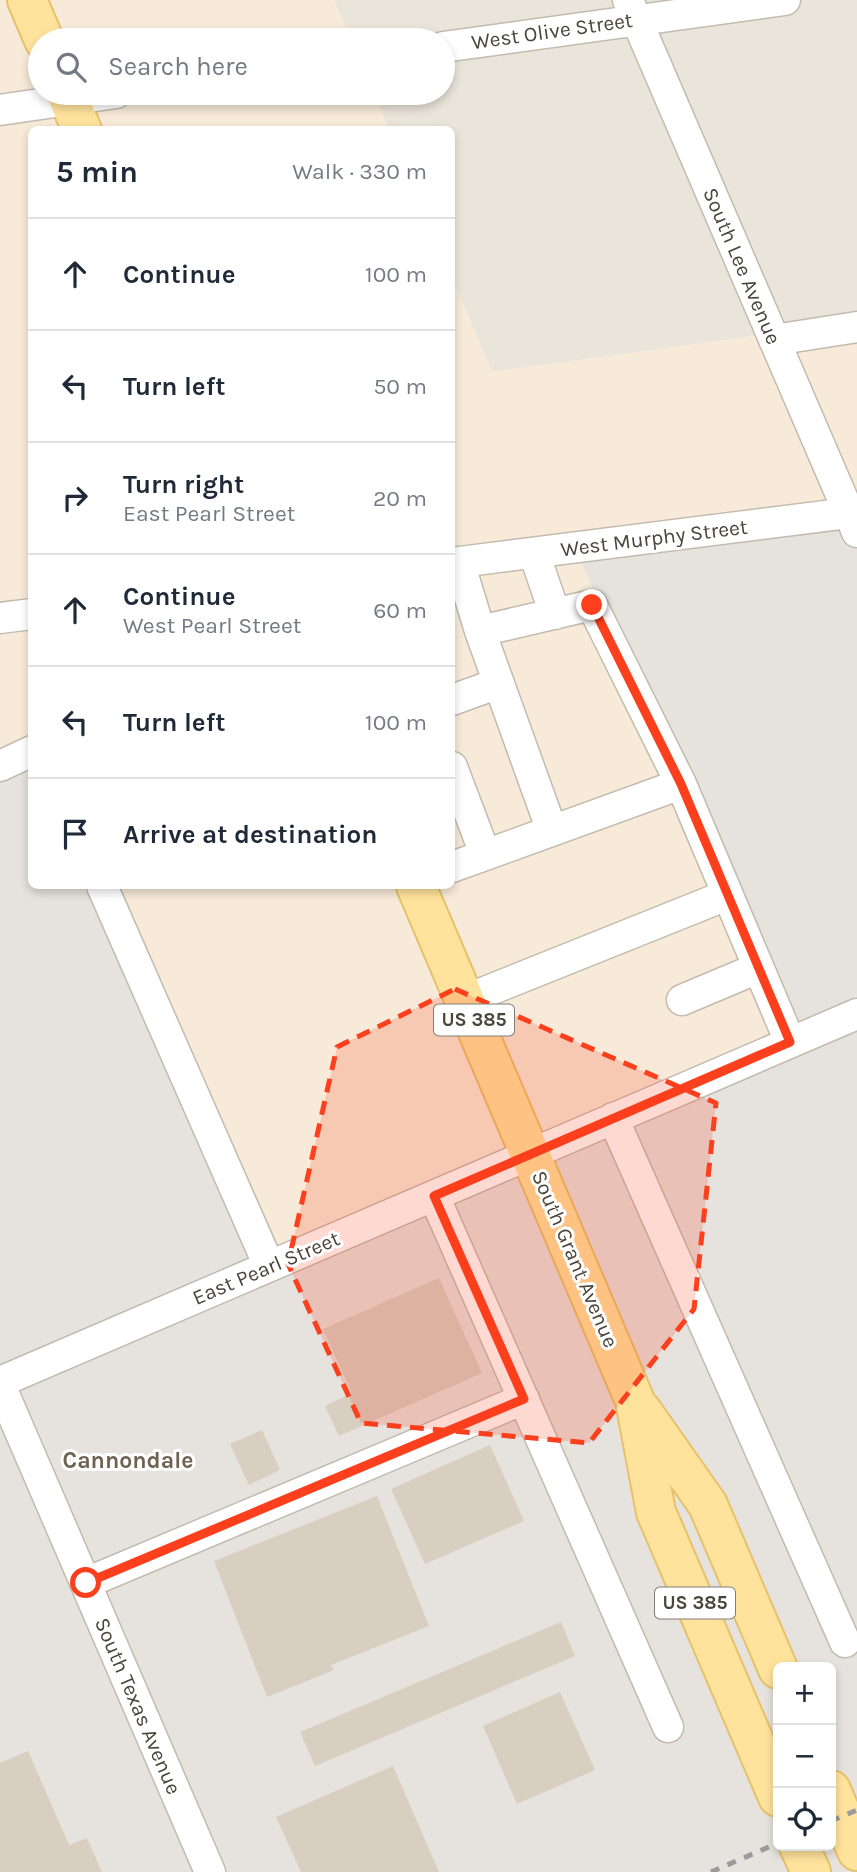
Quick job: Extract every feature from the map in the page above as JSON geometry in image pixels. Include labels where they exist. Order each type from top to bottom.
[{"type":"main road","points":[[27,0],[39,28]]},
{"type":"main road","name":"South Grant Avenue","points":[[417,889],[635,1401],[656,1512],[774,1788]]},
{"type":"main road","name":"South Grant Avenue","points":[[635,1401],[708,1505],[775,1662]]},
{"type":"main road","points":[[836,1802],[857,1851]]},
{"type":"main road","points":[[801,1851],[811,1872]]},
{"type":"street","name":"West Olive Street","points":[[455,45],[632,10],[785,0]]},
{"type":"street","name":"South Lee Avenue","points":[[632,10],[854,519]]},
{"type":"street","points":[[0,110],[73,107]]},
{"type":"street","points":[[774,340],[857,327]]},
{"type":"street","name":"West Murphy Street","points":[[455,562],[854,519]]},
{"type":"street","points":[[534,553],[555,614]]},
{"type":"street","points":[[455,562],[552,831]]},
{"type":"street","points":[[480,631],[592,605],[681,784],[790,1042]]},
{"type":"street","points":[[0,618],[28,614]]},
{"type":"street","points":[[455,699],[499,683]]},
{"type":"street","points":[[0,766],[28,753]]},
{"type":"street","points":[[455,775],[485,855]]},
{"type":"street","points":[[455,866],[681,784]]},
{"type":"street","points":[[103,889],[270,1266]]},
{"type":"street","points":[[465,1000],[727,895]]},
{"type":"street","points":[[682,1000],[758,968]]},
{"type":"street","name":"East Pearl Street","points":[[0,1383],[857,1014]]},
{"type":"street","points":[[613,1118],[845,1642]]},
{"type":"street","points":[[434,1196],[668,1727]]},
{"type":"street","name":"South Texas Avenue","points":[[0,1383],[210,1872]]},
{"type":"street","points":[[86,1583],[524,1399]]},
{"type":"highlighted area","points":[[455,989],[716,1103],[694,1309],[589,1443],[361,1423],[288,1264],[337,1047]]},
{"type":"shaded area","points":[[0,0],[334,0],[346,28],[28,28],[28,105],[378,105],[388,126],[28,126],[28,753],[0,765]]},
{"type":"shaded area","points":[[334,0],[857,0],[857,322],[491,372],[455,284],[455,126],[388,126],[378,105],[455,105],[455,28],[346,28]]},
{"type":"shaded area","points":[[455,284],[492,372],[857,322],[857,512],[789,1043],[270,1266],[105,889],[455,889]]},
{"type":"shaded area","points":[[857,512],[857,1872],[0,1872],[0,765],[28,753],[28,889],[105,889],[270,1265],[789,1043],[575,547]]},
{"type":"building","points":[[439,1278],[482,1373],[339,1436],[325,1406],[352,1393],[323,1329]]},
{"type":"building","points":[[262,1430],[280,1470],[249,1485],[230,1444]]},
{"type":"building","points":[[490,1445],[524,1521],[425,1564],[391,1489]]},
{"type":"building","points":[[377,1496],[429,1626],[331,1665],[334,1670],[267,1697],[214,1561]]},
{"type":"building","points":[[561,1622],[575,1656],[315,1766],[300,1732]]},
{"type":"building","points":[[560,1692],[595,1770],[517,1804],[483,1726]]},
{"type":"building","points":[[28,1751],[69,1845],[87,1838],[102,1872],[0,1872],[0,1763]]},
{"type":"building","points":[[393,1766],[439,1872],[301,1872],[276,1817]]},
{"type":"railway","points":[[836,1819],[857,1810]]},
{"type":"railway","points":[[711,1872],[773,1845]]},
{"type":"district","name":"Cannondale","points":[[128,1460]]},
{"type":"route","points":[[86,1583],[524,1399],[434,1196],[790,1042],[681,784],[592,605]]}]
